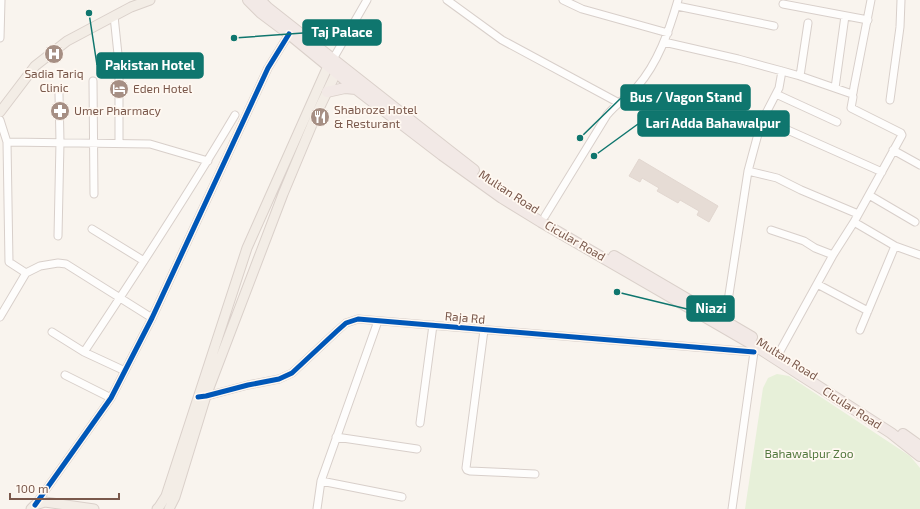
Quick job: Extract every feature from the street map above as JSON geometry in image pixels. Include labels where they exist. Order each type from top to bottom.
[{"type":"highway","name":"Cicular Road","points":[[248,0],[262,14],[330,62],[336,73],[356,89],[444,152],[502,198],[541,222],[721,322],[757,347],[919,450]]},
{"type":"highway","name":"Multan Road","points":[[260,0],[330,62],[444,152],[545,216],[721,322]]},
{"type":"highway","points":[[327,92],[345,88],[356,89]]},
{"type":"highway","name":"Multan Road","points":[[757,347],[779,353],[894,428],[919,450]]},
{"type":"main road","points":[[0,112],[35,66],[67,41],[114,16],[131,3],[150,0]]},
{"type":"main road","points":[[169,509],[174,497],[202,397],[247,248],[330,62]]},
{"type":"main road","points":[[156,509],[166,496],[202,397],[283,194],[316,115],[336,73]]},
{"type":"main road","points":[[33,507],[45,502],[94,509]]},
{"type":"street","points":[[0,38],[1,0]]},
{"type":"street","points":[[330,62],[367,0]]},
{"type":"street","points":[[563,0],[582,9],[668,33]]},
{"type":"street","points":[[779,353],[902,135],[901,132],[852,108],[852,94],[871,0]]},
{"type":"street","points":[[890,100],[900,27],[901,0]]},
{"type":"street","points":[[450,1],[502,40],[619,103]]},
{"type":"street","points":[[545,216],[607,115],[614,107],[628,96],[654,62],[668,33],[677,3],[774,26]]},
{"type":"street","points":[[783,4],[868,20]]},
{"type":"street","points":[[114,16],[119,64],[119,143]]},
{"type":"street","points":[[835,88],[845,16]]},
{"type":"street","points":[[800,76],[808,23]]},
{"type":"street","points":[[33,507],[112,398],[152,318],[268,68],[289,34]]},
{"type":"street","points":[[664,42],[782,71],[852,94]]},
{"type":"street","points":[[721,322],[726,314],[748,171],[754,145],[763,119],[779,88],[782,71]]},
{"type":"street","points":[[93,81],[94,194]]},
{"type":"street","points":[[58,236],[60,142],[59,94]]},
{"type":"street","points":[[776,94],[837,122]]},
{"type":"street","points":[[84,352],[208,161],[235,114]]},
{"type":"street","points":[[763,119],[882,172]]},
{"type":"street","points":[[0,120],[7,142],[9,262],[26,273]]},
{"type":"street","points":[[7,142],[150,144],[208,161]]},
{"type":"street","points":[[893,150],[920,165]]},
{"type":"street","points":[[748,171],[777,178],[801,190],[858,214]]},
{"type":"street","points":[[869,195],[915,222]]},
{"type":"street","points":[[854,222],[895,246],[920,255]]},
{"type":"street","points":[[0,226],[9,226]]},
{"type":"street","points":[[92,229],[144,261]]},
{"type":"street","points":[[771,230],[804,241],[815,248],[833,255]]},
{"type":"street","points":[[860,330],[895,246]]},
{"type":"street","points":[[0,316],[26,273],[40,266],[58,263],[66,264],[152,318]]},
{"type":"street","points":[[817,284],[868,311]]},
{"type":"street","name":"Raja Rd","points":[[202,397],[248,385],[279,379],[292,373],[346,323],[358,319],[484,330],[757,347]]},
{"type":"street","points":[[317,509],[321,480],[378,321]]},
{"type":"street","points":[[420,423],[433,326]]},
{"type":"street","points":[[484,330],[466,468],[470,472],[535,474]]},
{"type":"street","points":[[52,332],[84,352],[125,371]]},
{"type":"street","points":[[732,509],[757,347]]},
{"type":"street","points":[[65,375],[112,398]]},
{"type":"street","points":[[336,437],[417,449]]},
{"type":"street","points":[[321,480],[402,497]]},
{"type":"green space","name":"Bahawalpur Zoo","points":[[777,374],[789,376],[910,456],[920,468],[920,509],[745,509],[763,388],[768,378]]},
{"type":"building","points":[[639,159],[718,206],[709,222],[697,215],[699,211],[680,200],[678,203],[657,191],[659,188],[642,178],[640,182],[629,176]]},
{"type":"cycle path","points":[[35,505],[111,398],[152,318],[268,68],[289,34]]},
{"type":"cycle path","points":[[198,397],[279,379],[292,373],[346,323],[358,319],[754,352]]},
{"type":"place","name":"Pakistan Hotel","points":[[89,13]]},
{"type":"place","name":"Taj Palace","points":[[234,38]]},
{"type":"place","name":"Sadia Tariq Clinic","points":[[54,54]]},
{"type":"place","name":"Eden Hotel","points":[[119,89]]},
{"type":"place","name":"Umer Pharmacy","points":[[60,111]]},
{"type":"place","name":"Shabroze Hotel & Resturant","points":[[320,117]]},
{"type":"place","name":"Bus / Vagon Stand","points":[[580,138]]},
{"type":"place","name":"Lari Adda Bahawalpur","points":[[594,156]]},
{"type":"place","name":"Niazi","points":[[617,292]]}]
